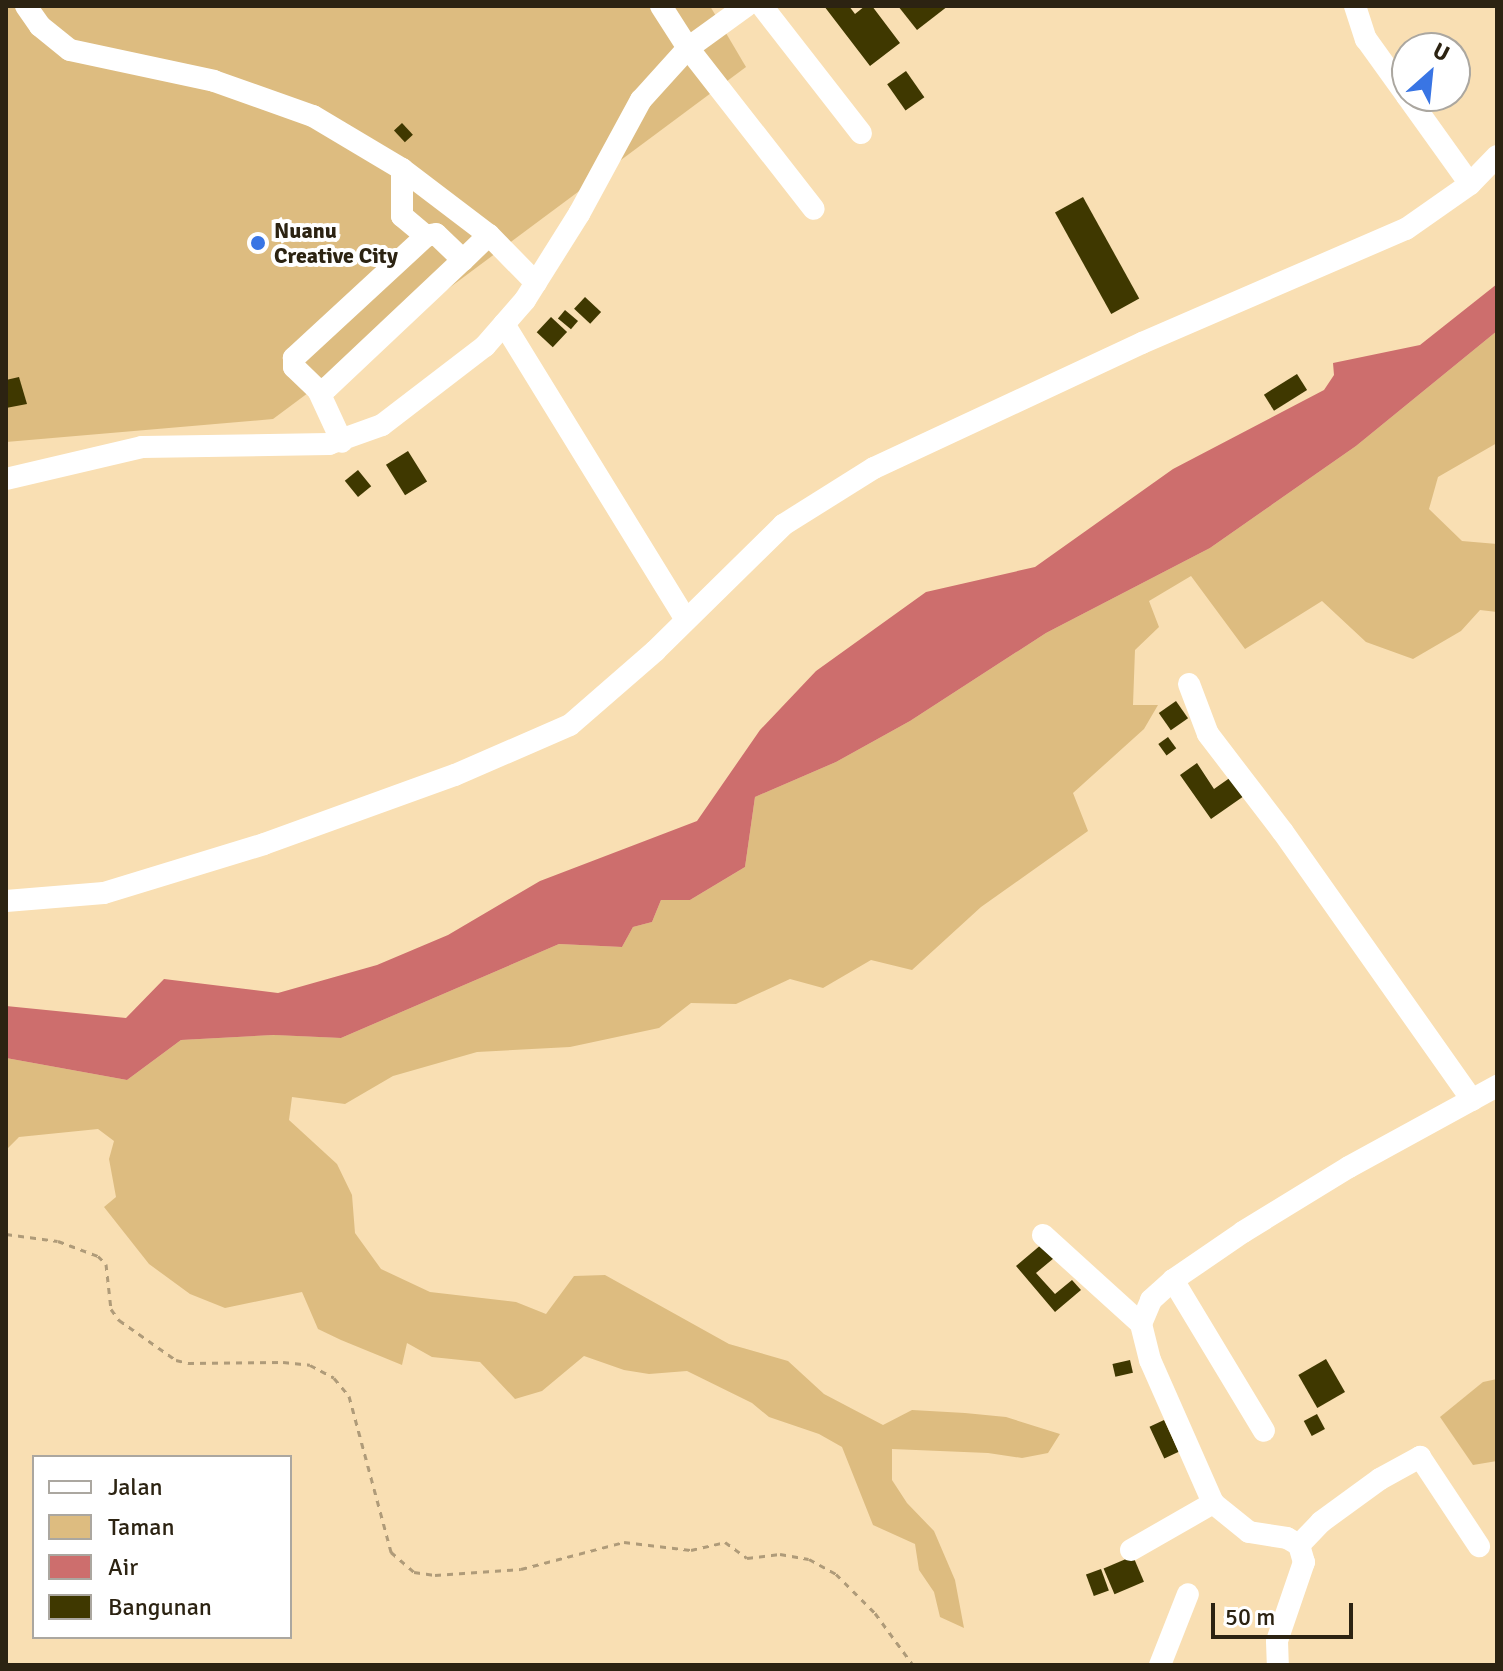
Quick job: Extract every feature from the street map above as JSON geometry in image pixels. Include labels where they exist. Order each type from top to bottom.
[{"type":"street","points":[[26,6],[40,26],[70,50],[228,86],[313,116],[402,169],[489,235],[536,283]]},
{"type":"street","points":[[661,6],[688,48],[814,209]]},
{"type":"street","points":[[6,479],[142,447],[342,442],[382,425],[485,346],[536,283],[579,214],[641,100],[688,48],[746,6]]},
{"type":"street","points":[[762,6],[861,133]]},
{"type":"street","points":[[1355,6],[1366,39],[1391,74]]},
{"type":"street","points":[[1418,112],[1470,184]]},
{"type":"street","points":[[6,901],[104,893],[264,844],[455,775],[570,725],[686,620],[783,525],[874,468],[1142,343],[1406,229],[1470,184],[1497,156]]},
{"type":"street","points":[[402,169],[402,216],[426,236]]},
{"type":"street","points":[[342,442],[318,390],[294,367],[294,358],[426,236],[436,234],[463,260]]},
{"type":"street","points":[[318,390],[327,388],[489,235]]},
{"type":"street","points":[[504,324],[686,620]]},
{"type":"street","points":[[1189,684],[1208,734],[1283,832],[1472,1100]]},
{"type":"street","points":[[1141,1324],[1151,1300],[1173,1280],[1349,1167],[1497,1086]]},
{"type":"street","points":[[1043,1235],[1141,1324],[1150,1360],[1213,1503],[1249,1532],[1287,1538],[1299,1545],[1304,1562],[1277,1641],[1278,1665]]},
{"type":"street","points":[[1173,1280],[1264,1431]]},
{"type":"street","points":[[1299,1545],[1321,1522],[1380,1479],[1420,1457],[1479,1546]]},
{"type":"street","points":[[1131,1550],[1213,1503]]},
{"type":"street","points":[[1160,1665],[1188,1594]]},
{"type":"path","points":[[6,1234],[58,1241],[98,1256],[106,1264],[111,1309],[119,1320],[176,1360],[310,1365],[334,1378],[349,1396],[391,1552],[414,1572],[435,1575],[521,1569],[624,1542],[691,1550],[725,1542],[747,1558],[780,1554],[809,1559],[836,1574],[875,1613],[913,1665]]},
{"type":"green space","name":"Nuanu Creative City","points":[[6,6],[710,6],[746,67],[273,419],[6,442]]},
{"type":"green space","points":[[1497,331],[1497,443],[1438,477],[1429,509],[1462,541],[1497,544],[1497,612],[1480,610],[1461,631],[1413,659],[1366,642],[1322,601],[1245,649],[1191,576],[1149,601],[1159,627],[1135,650],[1133,705],[1158,705],[1144,729],[1073,793],[1088,831],[981,907],[912,970],[871,960],[823,988],[790,979],[736,1004],[691,1003],[659,1028],[570,1047],[477,1052],[393,1076],[345,1104],[292,1097],[289,1120],[337,1164],[352,1195],[355,1233],[381,1269],[430,1292],[516,1302],[546,1314],[574,1276],[605,1275],[729,1344],[788,1361],[824,1394],[883,1425],[912,1410],[1006,1417],[1060,1434],[1048,1453],[1022,1458],[988,1453],[892,1449],[892,1480],[907,1503],[934,1531],[955,1580],[964,1628],[940,1617],[934,1592],[919,1570],[915,1544],[873,1525],[842,1447],[819,1434],[769,1417],[752,1403],[687,1371],[649,1374],[624,1370],[584,1356],[542,1391],[515,1399],[480,1362],[432,1357],[407,1343],[402,1365],[318,1329],[302,1292],[225,1308],[190,1294],[149,1264],[104,1207],[116,1197],[109,1159],[114,1141],[98,1129],[19,1137],[6,1150],[6,1058],[127,1080],[181,1040],[275,1035],[341,1038],[559,944],[622,947],[633,927],[652,922],[661,900],[690,900],[745,867],[755,797],[836,762],[910,721],[1046,633],[1210,548],[1356,446]]},
{"type":"green space","points":[[1497,1379],[1497,1461],[1473,1465],[1440,1417],[1483,1382]]},
{"type":"water","points":[[1497,284],[1497,331],[1356,446],[1210,548],[1046,633],[910,721],[836,762],[755,797],[745,867],[690,900],[661,900],[652,922],[633,927],[622,947],[559,944],[341,1038],[274,1035],[181,1040],[127,1080],[6,1058],[6,1006],[126,1018],[164,979],[278,993],[377,965],[448,935],[540,881],[697,821],[760,730],[816,671],[926,592],[1035,567],[1173,469],[1324,390],[1334,375],[1333,363],[1420,345]]},
{"type":"building","points":[[824,6],[849,6],[855,14],[865,6],[872,6],[900,43],[870,66]]},
{"type":"building","points":[[898,6],[948,6],[917,30]]},
{"type":"building","points":[[906,71],[924,97],[906,110],[887,84]]},
{"type":"building","points":[[402,123],[413,135],[405,142],[394,131]]},
{"type":"building","points":[[1083,197],[1139,298],[1111,314],[1055,213]]},
{"type":"building","points":[[585,297],[601,312],[590,324],[574,309]]},
{"type":"building","points":[[565,310],[578,321],[571,329],[558,318]]},
{"type":"building","points":[[551,317],[567,332],[553,347],[537,332]]},
{"type":"building","points":[[1297,374],[1307,390],[1274,411],[1264,395]]},
{"type":"building","points":[[19,377],[27,404],[6,408],[6,380]]},
{"type":"building","points":[[408,451],[427,482],[405,495],[386,465]]},
{"type":"building","points":[[358,470],[371,486],[358,497],[345,481]]},
{"type":"building","points":[[1176,701],[1188,718],[1171,730],[1159,713]]},
{"type":"building","points":[[1168,737],[1176,748],[1167,755],[1158,744]]},
{"type":"building","points":[[1197,763],[1214,789],[1231,777],[1244,796],[1211,819],[1180,775]]},
{"type":"building","points":[[1042,1244],[1054,1258],[1036,1273],[1055,1294],[1072,1280],[1081,1290],[1055,1312],[1016,1266]]},
{"type":"building","points":[[1326,1359],[1345,1392],[1317,1408],[1298,1375]]},
{"type":"building","points":[[1130,1360],[1133,1373],[1115,1377],[1112,1364]]},
{"type":"building","points":[[1317,1414],[1325,1429],[1312,1436],[1304,1421]]},
{"type":"building","points":[[1164,1420],[1179,1452],[1164,1458],[1149,1427]]},
{"type":"building","points":[[1133,1556],[1144,1582],[1114,1594],[1104,1569]]},
{"type":"building","points":[[1101,1569],[1109,1591],[1094,1596],[1086,1574]]},
{"type":"place","name":"Nuanu Creative City","points":[[258,243]]}]
